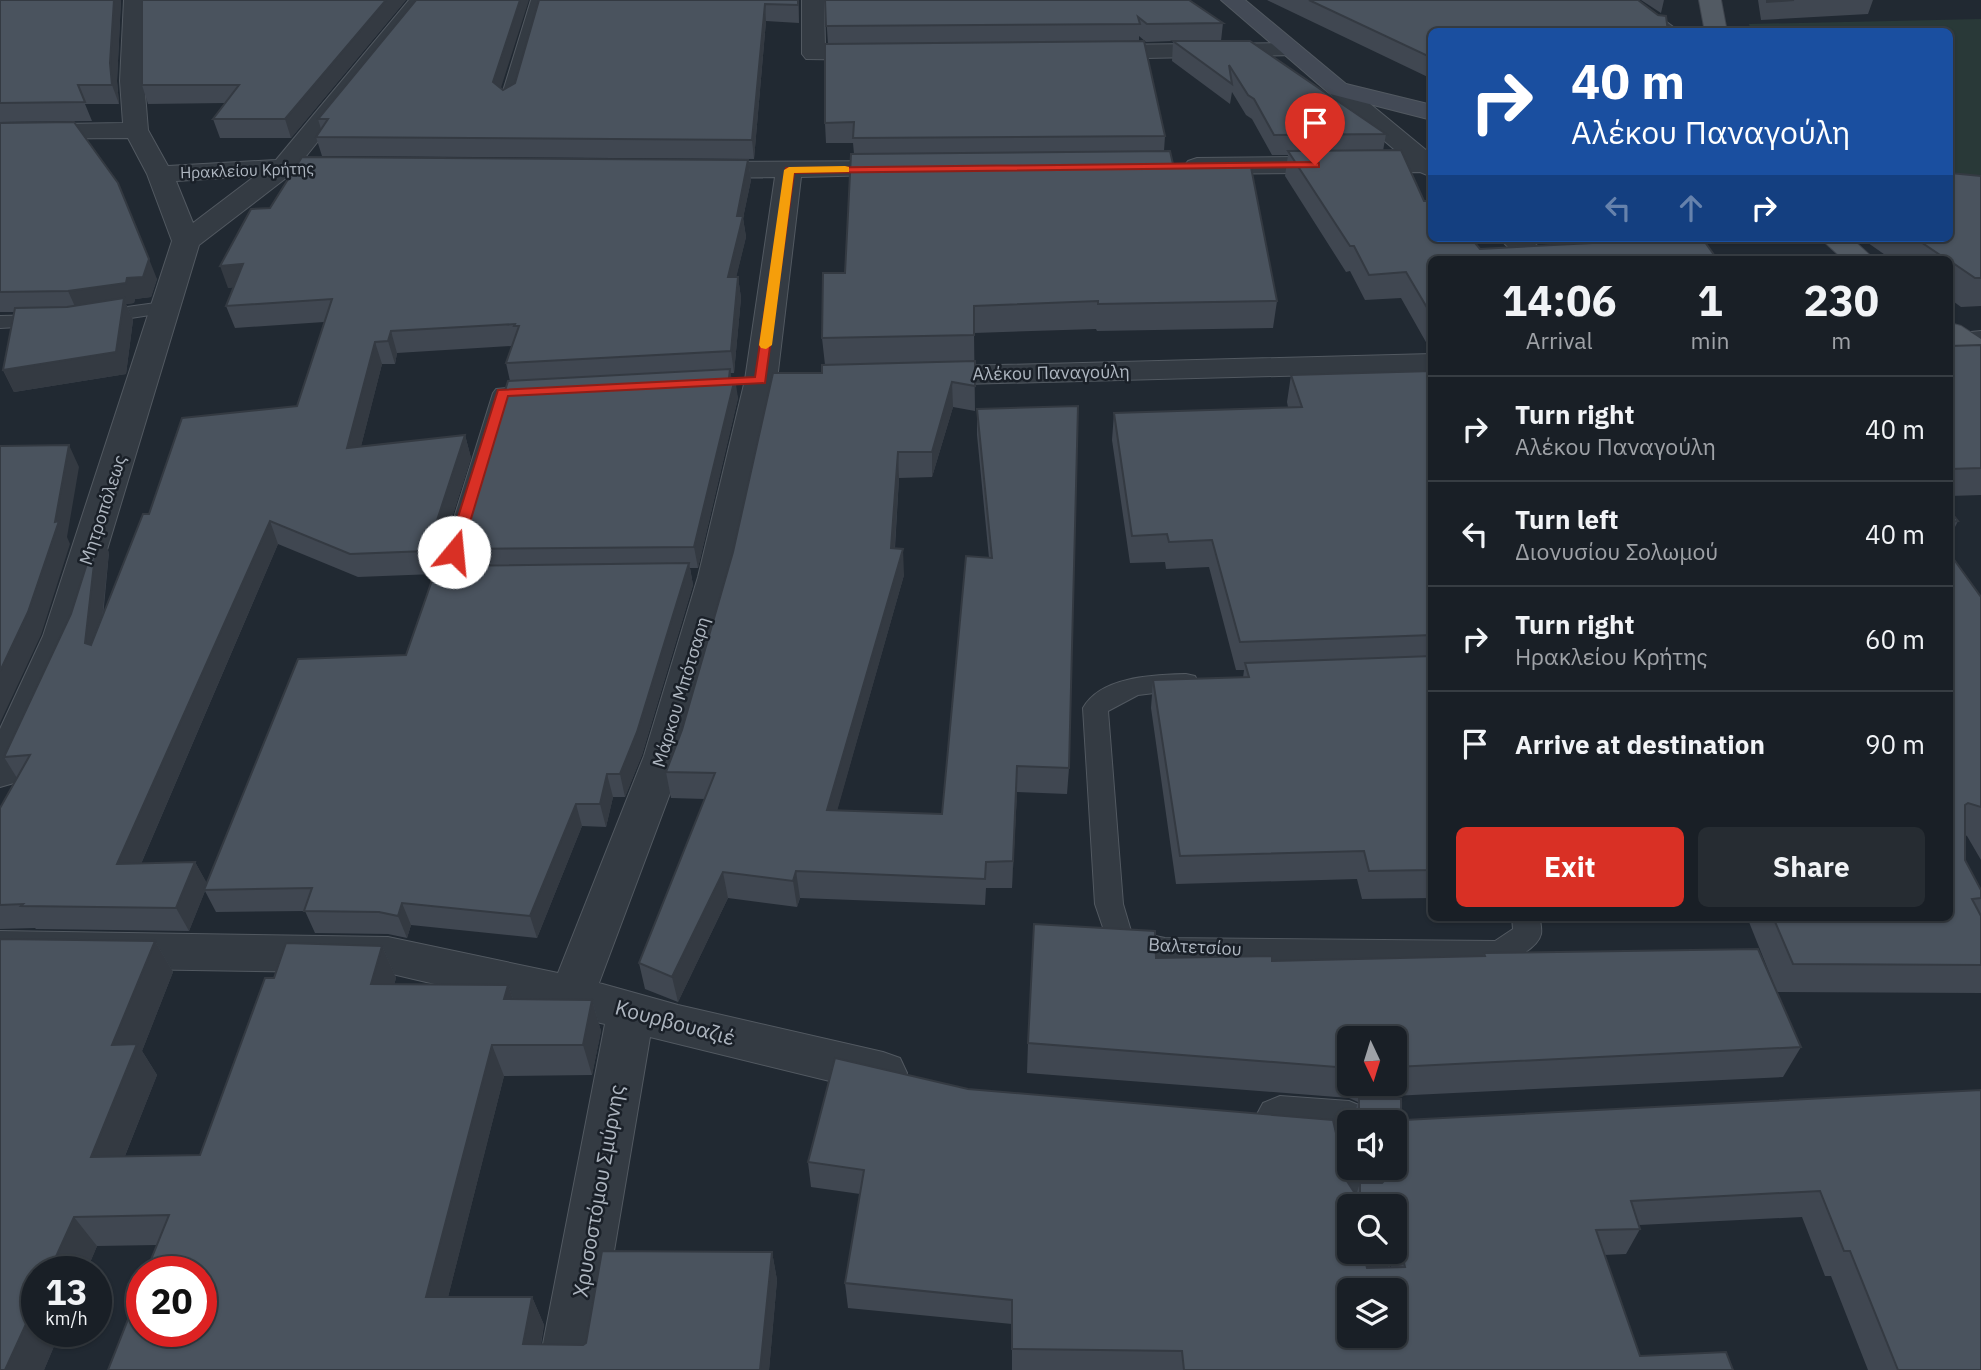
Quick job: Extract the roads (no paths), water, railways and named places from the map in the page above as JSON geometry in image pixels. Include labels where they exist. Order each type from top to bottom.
[{"type":"main road","points":[[1231,0],[1338,89],[1428,112]]},
{"type":"main road","points":[[1710,0],[1715,28]]},
{"type":"main road","points":[[1839,242],[1856,256]]},
{"type":"street","points":[[135,0],[132,80],[136,130],[160,174],[186,241],[284,167],[420,0]]},
{"type":"street","points":[[813,0],[814,54],[895,53]]},
{"type":"street","points":[[1622,0],[1663,28]]},
{"type":"street","points":[[1073,52],[1291,50]]},
{"type":"street","points":[[1338,89],[1428,165]]},
{"type":"street","points":[[0,132],[136,130]]},
{"type":"street","points":[[1177,166],[1428,166]]},
{"type":"street","name":"Ηρακλείου Κρήτης","points":[[160,174],[284,167],[380,168]]},
{"type":"street","points":[[666,169],[928,169]]},
{"type":"street","name":"Μάρκου Μπότσαρη","points":[[572,995],[664,756],[702,577],[766,380],[789,170]]},
{"type":"street","name":"Μητροπόλεως","points":[[0,772],[62,636],[186,241]]},
{"type":"street","points":[[1518,242],[1534,256]]},
{"type":"street","name":"Αλέκου Παναγούλη","points":[[901,377],[1428,363]]},
{"type":"street","name":"Κουρβουαζιέ","points":[[0,949],[388,955],[572,995],[631,1012],[929,1083]]},
{"type":"street","name":"Χρυσοστόμου Σμύρνης","points":[[566,1370],[631,1012]]},
{"type":"street","points":[[1243,1115],[1337,1122]]},
{"type":"lane","points":[[508,101],[538,0]]},
{"type":"lane","points":[[0,322],[70,320],[163,308]]},
{"type":"lane","points":[[486,578],[446,579],[503,393],[557,390]]},
{"type":"lane","name":"Βαλτετσίου","points":[[1215,681],[1147,684],[1116,691],[1095,708],[1108,904],[1120,940],[1166,950],[1500,953],[1527,926]]}]
